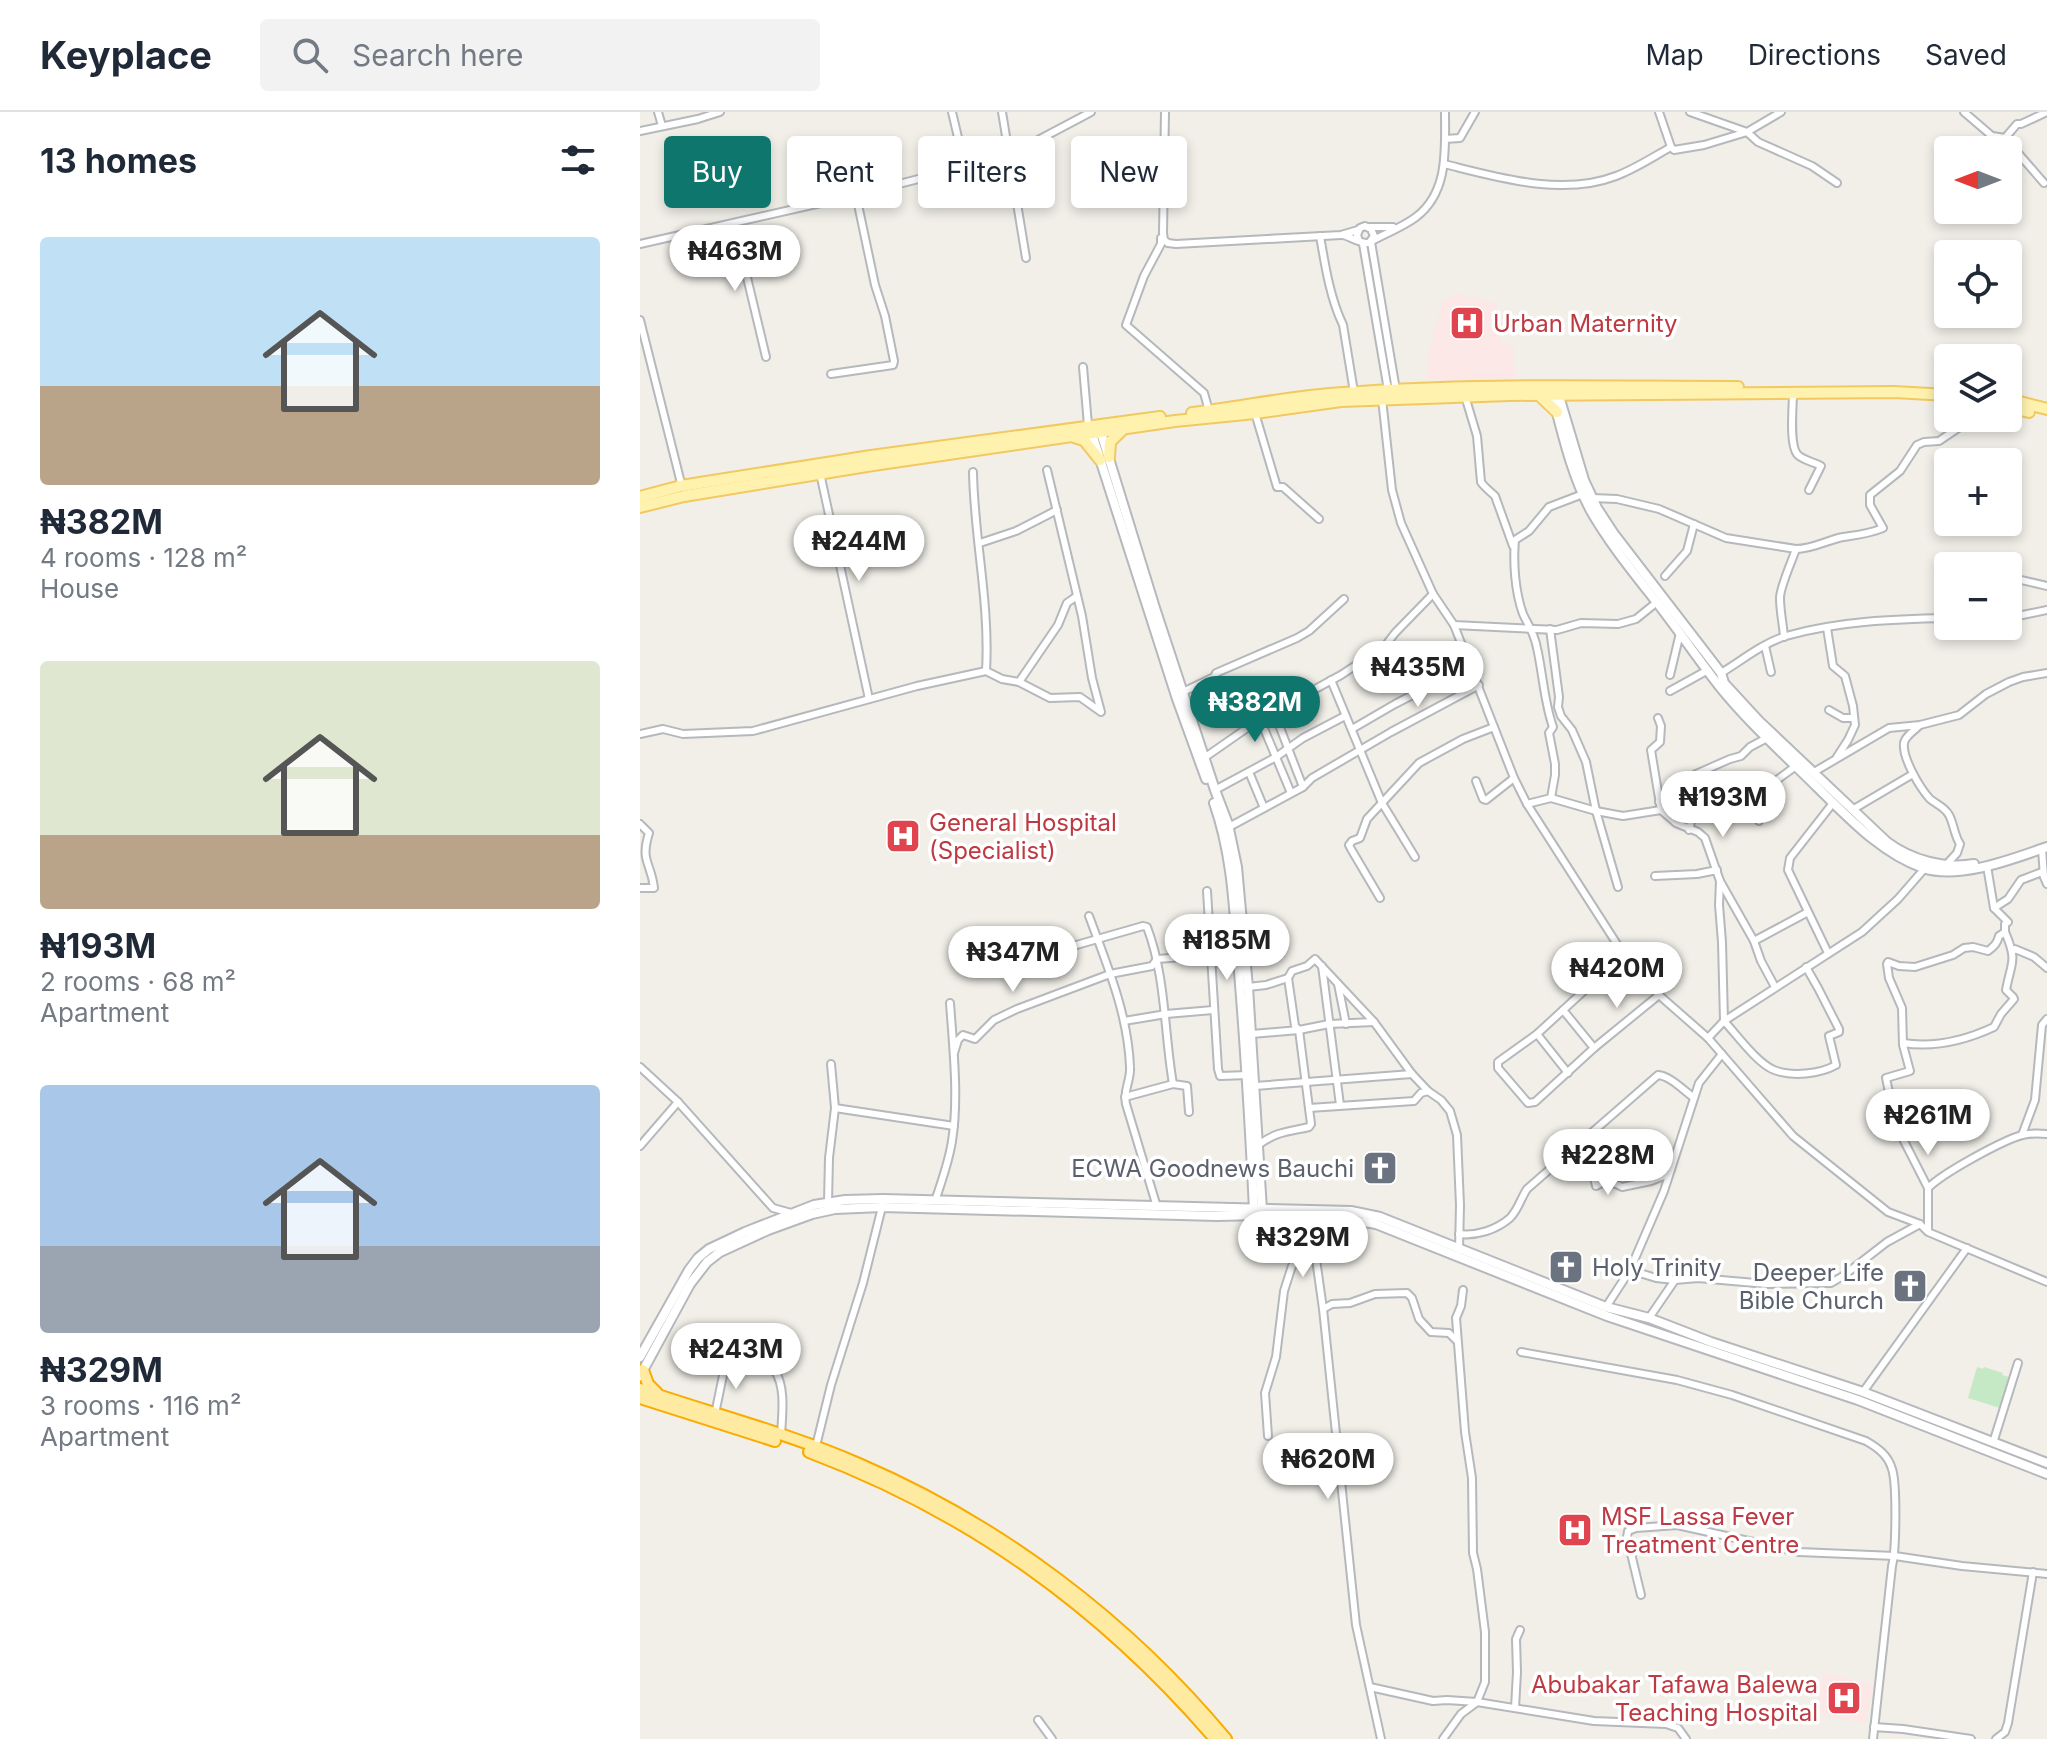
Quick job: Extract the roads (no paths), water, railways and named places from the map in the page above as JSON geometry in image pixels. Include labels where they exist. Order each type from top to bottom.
[{"type":"highway","points":[[642,1373],[648,1384],[662,1397]]},
{"type":"highway","points":[[640,1389],[814,1450]]},
{"type":"highway","points":[[640,1398],[858,1463],[1003,1540],[1086,1601],[1157,1664],[1226,1739]]},
{"type":"highway","points":[[945,1510],[1079,1605],[1153,1671],[1215,1739]]},
{"type":"main road","points":[[640,497],[820,473],[906,456],[1072,437],[1094,428],[1123,429],[1389,393],[1508,386],[1581,395],[1934,394]]},
{"type":"main road","points":[[640,507],[683,491],[1354,392],[1465,396],[1539,395],[1555,391],[1889,386],[1934,388]]},
{"type":"main road","points":[[1539,395],[1561,412],[1569,402],[1581,395]]},
{"type":"main road","points":[[2022,403],[2047,409]]},
{"type":"main road","points":[[2022,410],[2047,416]]},
{"type":"main road","points":[[1072,437],[1084,440],[1104,458],[1110,442],[1123,429]]},
{"type":"street","points":[[658,112],[662,126]]},
{"type":"street","points":[[640,131],[720,112]]},
{"type":"street","points":[[952,112],[958,136]]},
{"type":"street","points":[[1002,112],[1005,136]]},
{"type":"street","points":[[1046,136],[1091,112]]},
{"type":"street","points":[[1165,112],[1161,244],[1144,276],[1126,325],[1204,393],[1209,411]]},
{"type":"street","points":[[1341,235],[1366,242],[1413,219],[1426,208],[1436,193],[1444,164],[1445,112]]},
{"type":"street","points":[[1445,139],[1460,138],[1475,112]]},
{"type":"street","points":[[1659,112],[1674,150],[1747,132],[1781,112]]},
{"type":"street","points":[[1964,112],[1992,136]]},
{"type":"street","points":[[2007,136],[2017,124],[2047,112]]},
{"type":"street","points":[[1694,113],[1747,132],[1758,142],[1812,166],[1837,183]]},
{"type":"street","points":[[1444,164],[1555,186],[1615,177],[1671,147]]},
{"type":"street","points":[[2022,158],[2044,183]]},
{"type":"street","points":[[640,244],[799,208]]},
{"type":"street","points":[[831,374],[893,365],[894,361],[859,208]]},
{"type":"street","points":[[1017,208],[1026,258]]},
{"type":"street","points":[[1163,222],[1164,240],[1176,244],[1341,235],[1363,226],[1396,227]]},
{"type":"street","points":[[734,223],[766,357]]},
{"type":"street","points":[[1366,242],[1374,234],[1370,227]]},
{"type":"street","points":[[1358,230],[1357,235],[1366,242],[1389,393],[1392,490],[1401,523],[1433,594],[1454,625],[1527,804],[1624,955],[1659,995],[1708,1038],[1793,1136],[1888,1212],[2047,1282]]},
{"type":"street","points":[[1320,236],[1327,275],[1343,325],[1354,392]]},
{"type":"street","points":[[640,320],[683,491]]},
{"type":"street","points":[[1083,367],[1094,428],[1229,827],[1237,867],[1258,1145],[1257,1191],[1240,1208]]},
{"type":"street","points":[[1555,391],[1588,496],[1606,535],[1722,689],[1767,738],[1864,832],[1886,849],[1925,868],[1962,871],[1987,866],[2045,846]]},
{"type":"street","points":[[1793,393],[1795,451],[1798,456],[1821,466],[1809,490]]},
{"type":"street","points":[[1465,396],[1477,436],[1481,482],[1495,496],[1514,550]]},
{"type":"street","points":[[1255,413],[1277,487],[1283,487],[1319,519]]},
{"type":"street","points":[[1551,798],[1555,764],[1549,733],[1553,727],[1533,628],[1523,612],[1518,591],[1514,550],[1515,540],[1529,531],[1545,510],[1588,496],[1617,499],[1659,509],[1726,538],[1806,549],[1883,528],[1870,505],[1870,495],[1900,471],[1917,445],[1939,441],[1952,432]]},
{"type":"street","points":[[1104,458],[1177,699],[1222,824],[1229,854],[1258,1211]]},
{"type":"street","points":[[640,734],[663,729],[683,734],[753,731],[941,680],[986,671],[1002,679],[1019,682],[1050,698],[1080,697],[1101,712],[1047,470]]},
{"type":"street","points":[[973,472],[973,502],[986,599],[986,671]]},
{"type":"street","points":[[820,473],[869,699]]},
{"type":"street","points":[[1588,496],[1721,673],[1724,683],[1759,721],[1895,848],[1927,861],[1968,865],[2045,846]]},
{"type":"street","points":[[980,543],[1016,531],[1057,510]]},
{"type":"street","points":[[1665,576],[1687,551],[1694,524]]},
{"type":"street","points":[[1784,637],[1781,588],[1796,549]]},
{"type":"street","points":[[2022,580],[2047,586]]},
{"type":"street","points":[[1204,758],[1260,719],[1385,646],[1433,594]]},
{"type":"street","points":[[1019,682],[1058,625],[1067,603],[1077,596]]},
{"type":"street","points":[[1183,692],[1214,677],[1216,673],[1297,638],[1344,599]]},
{"type":"street","points":[[1454,625],[1560,630],[1581,623],[1618,624],[1630,622],[1657,602]]},
{"type":"street","points":[[2022,615],[2047,610]]},
{"type":"street","points":[[1721,673],[1784,637],[1827,628],[1934,618]]},
{"type":"street","points":[[1827,628],[1833,666],[1845,676],[1852,699],[1854,722],[1848,740],[1835,760]]},
{"type":"street","points":[[1550,629],[1558,707],[1585,758],[1596,811],[1618,887]]},
{"type":"street","points":[[1670,675],[1680,633]]},
{"type":"street","points":[[1765,646],[1771,672]]},
{"type":"street","points":[[1352,729],[1471,665]]},
{"type":"street","points":[[1670,691],[1708,670]]},
{"type":"street","points":[[1814,772],[1892,727],[1920,725],[1959,715],[1986,694],[2009,682],[2047,673]]},
{"type":"street","points":[[1331,680],[1382,803],[1415,857]]},
{"type":"street","points":[[1229,827],[1479,685]]},
{"type":"street","points":[[1829,710],[1854,722],[1867,740]]},
{"type":"street","points":[[1274,712],[1303,787]]},
{"type":"street","points":[[1215,790],[1345,716]]},
{"type":"street","points":[[1658,718],[1660,742],[1651,750],[1661,810],[1676,823],[1705,838],[1720,881],[1754,941],[1775,987]]},
{"type":"street","points":[[1260,719],[1291,793]]},
{"type":"street","points":[[1920,725],[1905,738],[1903,745],[1913,774],[1930,798],[1946,811],[1960,844],[1957,853],[1946,865]]},
{"type":"street","points":[[1380,898],[1349,845],[1360,838],[1367,819],[1419,763],[1463,739],[1494,727]]},
{"type":"street","points":[[1659,802],[1686,786],[1696,774],[1741,756],[1767,738]]},
{"type":"street","points":[[1737,806],[1796,766]]},
{"type":"street","points":[[1249,772],[1264,808]]},
{"type":"street","points":[[1689,830],[1695,806],[1696,774]]},
{"type":"street","points":[[1852,810],[1913,774]]},
{"type":"street","points":[[1476,781],[1484,800],[1514,778]]},
{"type":"street","points":[[1527,804],[1551,798],[1623,816],[1661,810]]},
{"type":"street","points":[[1748,801],[1759,821]]},
{"type":"street","points":[[1828,953],[1788,870],[1788,862],[1833,803]]},
{"type":"street","points":[[640,824],[649,833],[644,853],[654,888],[640,888]]},
{"type":"street","points":[[2045,846],[2046,881]]},
{"type":"street","points":[[1903,1043],[1923,1046],[1970,1037],[1994,1027],[2014,999],[2006,990],[2012,967],[2012,952],[2005,932],[2008,922],[1994,908],[1987,866]]},
{"type":"street","points":[[1708,1038],[1724,1021],[1862,932],[1898,899],[1925,868]]},
{"type":"street","points":[[1655,876],[1717,870]]},
{"type":"street","points":[[1994,908],[2008,899],[2021,880],[2042,872],[2046,881]]},
{"type":"street","points":[[1720,881],[1724,1021],[1761,1060],[1775,1070],[1816,1073],[1835,1066],[1829,1036],[1839,1032],[1839,1029],[1806,967]]},
{"type":"street","points":[[1207,891],[1220,1076],[1248,1075]]},
{"type":"street","points":[[1754,941],[1808,912]]},
{"type":"street","points":[[1089,916],[1124,1021],[1131,1069],[1124,1090],[1125,1097],[1157,1207]]},
{"type":"street","points":[[1004,969],[1038,956],[1147,927],[1157,959],[1173,1084]]},
{"type":"street","points":[[1928,1232],[1928,1188],[1903,1139],[1886,1078],[1910,1071],[1903,1043],[1902,1008],[1888,976],[1888,962],[1915,967],[1953,955],[1964,948],[1988,951],[2005,932]]},
{"type":"street","points":[[2012,952],[2015,949],[2025,952],[2047,968]]},
{"type":"street","points":[[1211,955],[1215,961],[1238,962]]},
{"type":"street","points":[[1157,959],[1211,955]]},
{"type":"street","points":[[954,1053],[963,1035],[975,1039],[994,1020],[1005,1014],[1110,974],[1152,966],[1157,959]]},
{"type":"street","points":[[1248,987],[1288,978],[1292,971],[1307,966],[1315,959],[1374,1022],[1412,1074],[1441,1100],[1453,1119],[1457,1135],[1458,1254]]},
{"type":"street","points":[[1322,966],[1340,1105]]},
{"type":"street","points":[[1258,1145],[1277,1134],[1311,1124],[1299,1030],[1295,1026],[1288,978]]},
{"type":"street","points":[[1338,984],[1346,1024]]},
{"type":"street","points":[[1587,988],[1537,1034],[1498,1062],[1498,1068],[1528,1103],[1531,1104],[1659,995]]},
{"type":"street","points":[[935,1201],[950,1152],[954,1126],[950,1003]]},
{"type":"street","points":[[1124,1021],[1213,1010]]},
{"type":"street","points":[[1563,1010],[1594,1048]]},
{"type":"street","points":[[2022,1135],[2035,1100],[2042,1025],[2047,1019]]},
{"type":"street","points":[[1252,1034],[1329,1024],[1374,1022]]},
{"type":"street","points":[[1537,1034],[1568,1073]]},
{"type":"street","points":[[1606,1307],[1630,1270],[1669,1174],[1699,1083],[1722,1054]]},
{"type":"street","points":[[828,1202],[835,1108],[831,1064]]},
{"type":"street","points":[[640,1067],[678,1102],[773,1208],[792,1213]]},
{"type":"street","points":[[1255,1086],[1412,1074]]},
{"type":"street","points":[[1459,1234],[1483,1233],[1509,1219],[1527,1189],[1658,1075],[1661,1074],[1693,1097]]},
{"type":"street","points":[[1125,1097],[1173,1084],[1187,1086],[1189,1112]]},
{"type":"street","points":[[1309,1108],[1414,1101],[1421,1093],[1428,1091]]},
{"type":"street","points":[[640,1146],[678,1102]]},
{"type":"street","points":[[835,1108],[954,1126]]},
{"type":"street","points":[[1928,1188],[1981,1155],[2022,1135],[2047,1134]]},
{"type":"street","points":[[1574,1148],[1592,1169],[1596,1186],[1612,1182],[1622,1187],[1637,1185],[1669,1174]]},
{"type":"street","points":[[1257,1191],[1280,1209]]},
{"type":"street","points":[[640,1357],[687,1282],[707,1262],[720,1252],[768,1230],[826,1211],[882,1203],[935,1201],[1240,1208],[1368,1221],[1606,1307],[1649,1318],[2047,1463]]},
{"type":"street","points":[[642,1373],[698,1258],[724,1241],[828,1202],[1217,1216],[1280,1209],[1344,1210],[1380,1217],[1458,1254],[1607,1316],[1860,1396],[2047,1474]]},
{"type":"street","points":[[814,1450],[863,1283],[882,1203]]},
{"type":"street","points":[[770,1222],[773,1208]]},
{"type":"street","points":[[1313,1217],[1356,1625],[1381,1739]]},
{"type":"street","points":[[1630,1270],[1675,1280],[1698,1278],[1767,1284],[1831,1283],[1887,1242],[1920,1224]]},
{"type":"street","points":[[1268,1436],[1265,1393],[1276,1357],[1284,1291],[1292,1266],[1314,1245]]},
{"type":"street","points":[[1860,1396],[1967,1248]]},
{"type":"street","points":[[1649,1318],[1675,1280]]},
{"type":"street","points":[[1443,1739],[1461,1714],[1477,1702],[1484,1687],[1485,1632],[1473,1553],[1472,1478],[1456,1318],[1463,1290]]},
{"type":"street","points":[[1323,1309],[1375,1294],[1407,1293],[1412,1298],[1419,1319],[1431,1332],[1449,1333],[1458,1347]]},
{"type":"street","points":[[1521,1352],[1677,1380],[1732,1395],[1866,1441],[1886,1456],[1892,1469],[1895,1493],[1895,1556],[1873,1739]]},
{"type":"street","points":[[715,1414],[726,1361]]},
{"type":"street","points":[[1993,1443],[2018,1363]]},
{"type":"street","points":[[775,1371],[781,1394],[781,1436]]},
{"type":"street","points":[[1641,1595],[1628,1531],[1677,1525],[1799,1552],[1895,1556],[2047,1574]]},
{"type":"street","points":[[1996,1739],[2005,1732],[2008,1723],[2033,1572]]},
{"type":"street","points":[[1515,1708],[1515,1647],[1520,1630]]},
{"type":"street","points":[[1370,1687],[1433,1701],[1477,1702],[1594,1721],[1666,1724],[1678,1728],[1686,1739]]},
{"type":"street","points":[[1038,1720],[1052,1739]]},
{"type":"street","points":[[1874,1727],[1971,1739]]},
{"type":"place","name":"Urban Maternity","points":[[1467,323]]},
{"type":"place","name":"General Hospital (Specialist)","points":[[903,836]]},
{"type":"place","name":"ECWA Goodnews Bauchi","points":[[1380,1168]]},
{"type":"place","name":"Holy Trinity","points":[[1566,1267]]},
{"type":"place","name":"Deeper Life Bible Church","points":[[1910,1286]]},
{"type":"place","name":"MSF Lassa Fever Treatment Centre","points":[[1575,1530]]},
{"type":"place","name":"Abubakar Tafawa Balewa Teaching Hospital","points":[[1844,1698]]}]
